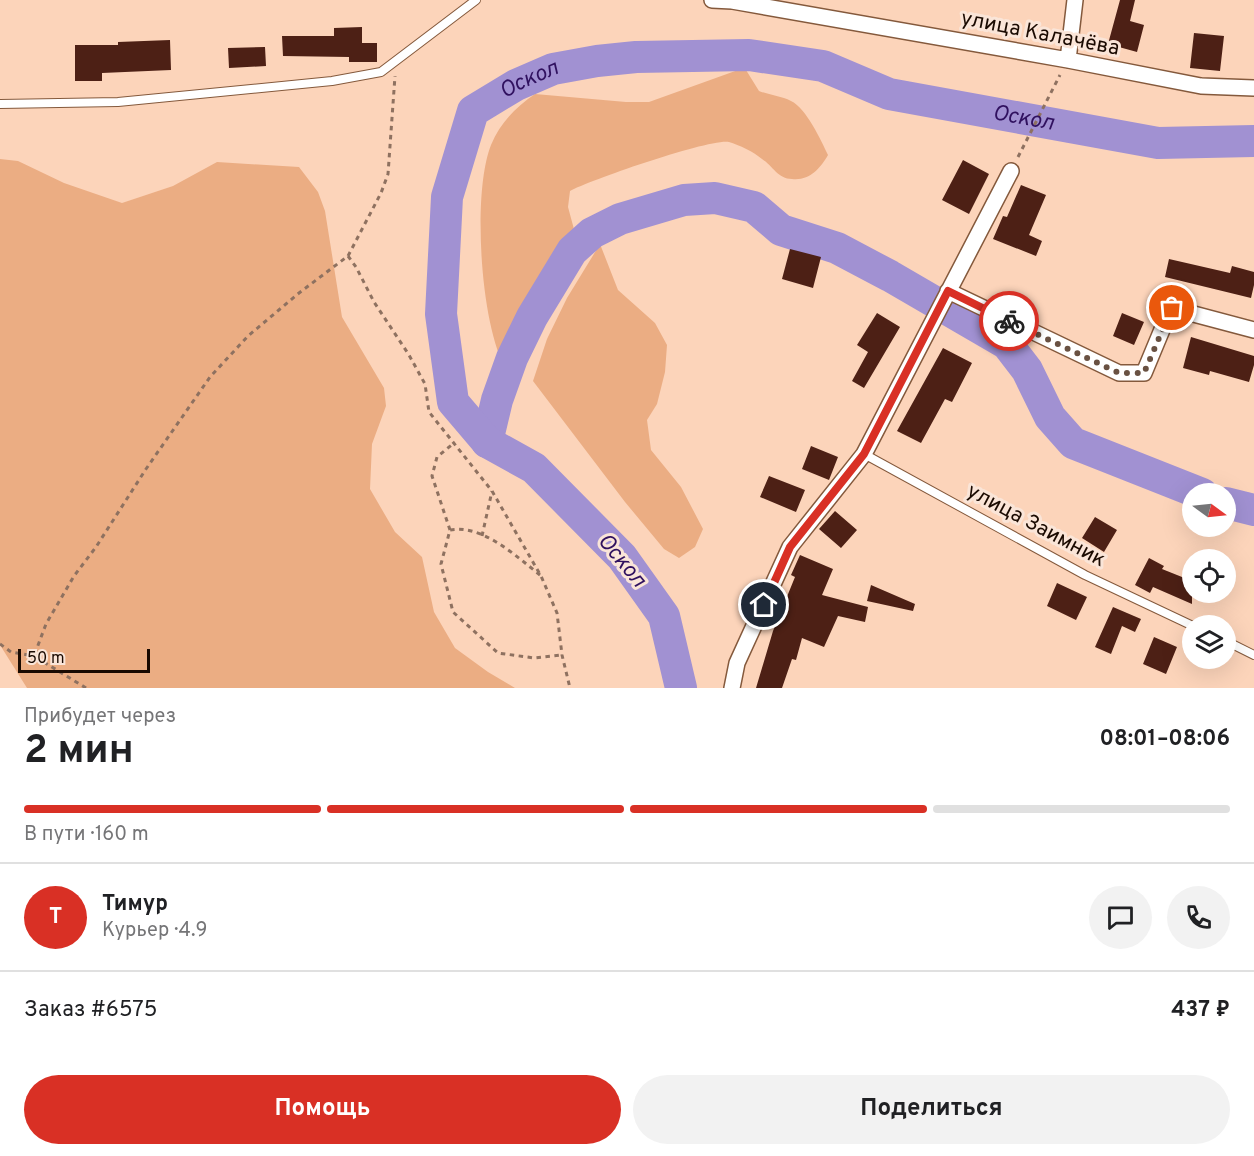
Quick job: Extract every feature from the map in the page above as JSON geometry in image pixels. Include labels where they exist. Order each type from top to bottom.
[{"type":"street","name":"улица Калачёва","points":[[712,0],[732,1],[1068,60],[1201,86],[1254,88]]},
{"type":"street","points":[[1068,60],[1075,0]]},
{"type":"street","points":[[732,688],[737,663],[790,547],[864,454],[1011,171]]},
{"type":"street","points":[[943,301],[1119,373],[1144,373],[1172,308],[1254,330]]},
{"type":"lane","points":[[0,104],[118,102],[332,81],[381,72],[476,0]]},
{"type":"lane","name":"улица Заимник","points":[[864,454],[1085,574],[1182,621]]},
{"type":"lane","points":[[1236,646],[1254,654]]},
{"type":"path","points":[[34,656],[46,624],[74,576],[210,376],[298,293],[348,256],[381,193],[388,174],[397,60]]},
{"type":"path","points":[[1011,171],[1068,60]]},
{"type":"path","points":[[348,256],[425,384],[429,412],[492,491],[541,576],[557,613],[562,655],[570,688]]},
{"type":"path","points":[[454,443],[437,456],[432,476],[450,530],[441,564],[453,612],[498,653],[534,658],[562,655]]},
{"type":"path","points":[[482,536],[492,491]]},
{"type":"path","points":[[450,530],[462,528],[498,542],[541,576]]},
{"type":"path","points":[[0,644],[11,652],[34,656],[87,688]]},
{"type":"shaded area","points":[[738,70],[746,70],[759,91],[791,101],[802,110],[813,125],[828,155],[821,165],[804,178],[787,178],[779,175],[766,162],[746,149],[729,142],[718,143],[699,146],[650,161],[570,191],[568,207],[575,233],[541,287],[522,328],[507,371],[490,324],[485,293],[481,226],[485,167],[491,145],[504,123],[521,104],[535,94],[649,102]]},
{"type":"shaded area","points":[[0,159],[18,161],[64,183],[122,203],[173,186],[217,162],[299,167],[318,192],[325,211],[342,317],[384,388],[386,406],[372,444],[370,489],[395,532],[422,557],[434,612],[455,648],[515,688],[27,688],[0,645]]},
{"type":"shaded area","points":[[600,244],[618,290],[655,323],[667,345],[665,372],[657,404],[647,420],[651,450],[681,487],[703,529],[695,547],[679,558],[664,549],[625,502],[533,381],[547,339],[567,298]]},
{"type":"building","points":[[1120,0],[1135,0],[1130,21],[1144,25],[1137,52],[1108,44]]},
{"type":"building","points":[[362,27],[362,43],[377,43],[377,62],[349,62],[349,57],[283,56],[282,36],[334,36],[334,28]]},
{"type":"building","points":[[1194,33],[1224,36],[1220,71],[1190,68]]},
{"type":"building","points":[[170,40],[171,70],[102,73],[102,81],[75,81],[75,45],[118,45],[118,42]]},
{"type":"building","points":[[265,47],[266,66],[229,68],[228,48]]},
{"type":"building","points":[[963,160],[989,174],[969,214],[942,200]]},
{"type":"building","points":[[1021,185],[1046,195],[1029,235],[1042,241],[1036,256],[993,239],[1003,216],[1007,217]]},
{"type":"building","points":[[790,249],[821,257],[813,288],[782,279]]},
{"type":"building","points":[[1169,259],[1230,273],[1232,266],[1254,272],[1251,298],[1165,277]]},
{"type":"building","points":[[877,313],[900,327],[864,388],[852,381],[868,352],[857,345]]},
{"type":"building","points":[[1122,313],[1144,322],[1134,345],[1113,336]]},
{"type":"building","points":[[1191,337],[1254,356],[1249,382],[1210,371],[1209,375],[1183,368]]},
{"type":"building","points":[[943,348],[972,363],[952,402],[945,399],[921,443],[897,431]]},
{"type":"building","points":[[811,446],[838,457],[829,480],[802,469]]},
{"type":"building","points":[[769,476],[805,490],[796,512],[760,497]]},
{"type":"building","points":[[835,511],[857,530],[841,548],[819,529]]},
{"type":"building","points":[[1095,517],[1117,530],[1104,552],[1082,538]]},
{"type":"building","points":[[800,555],[833,569],[822,595],[868,607],[865,622],[838,616],[824,647],[802,638],[796,660],[792,659],[782,688],[756,688],[773,631],[795,577],[791,575]]},
{"type":"building","points":[[1149,558],[1164,566],[1162,569],[1182,577],[1182,600],[1153,587],[1150,593],[1135,585]]},
{"type":"building","points":[[1057,583],[1087,597],[1076,620],[1047,606]]},
{"type":"building","points":[[871,585],[915,604],[913,611],[867,601]]},
{"type":"building","points":[[1113,607],[1141,619],[1135,632],[1122,626],[1111,654],[1095,647]]},
{"type":"building","points":[[1154,637],[1177,647],[1166,674],[1143,664]]},
{"type":"waterway","name":"Оскол","points":[[681,688],[664,616],[622,557],[534,468],[487,442],[453,402],[441,314],[447,197],[473,111],[516,85],[553,69],[636,57],[749,55],[823,66],[889,94],[1158,143],[1254,141]]},
{"type":"waterway","points":[[487,442],[497,400],[512,358],[532,317],[572,251],[592,233],[620,219],[684,200],[715,198],[754,207],[781,230],[837,248],[1007,344],[1027,370],[1050,417],[1073,443],[1182,486]]},
{"type":"waterway","points":[[1236,506],[1254,510]]},
{"type":"way so far","points":[[1009,321],[1119,373],[1144,373],[1172,308]]},
{"type":"route","points":[[764,605],[790,547],[864,454],[948,291],[1009,321]]}]
